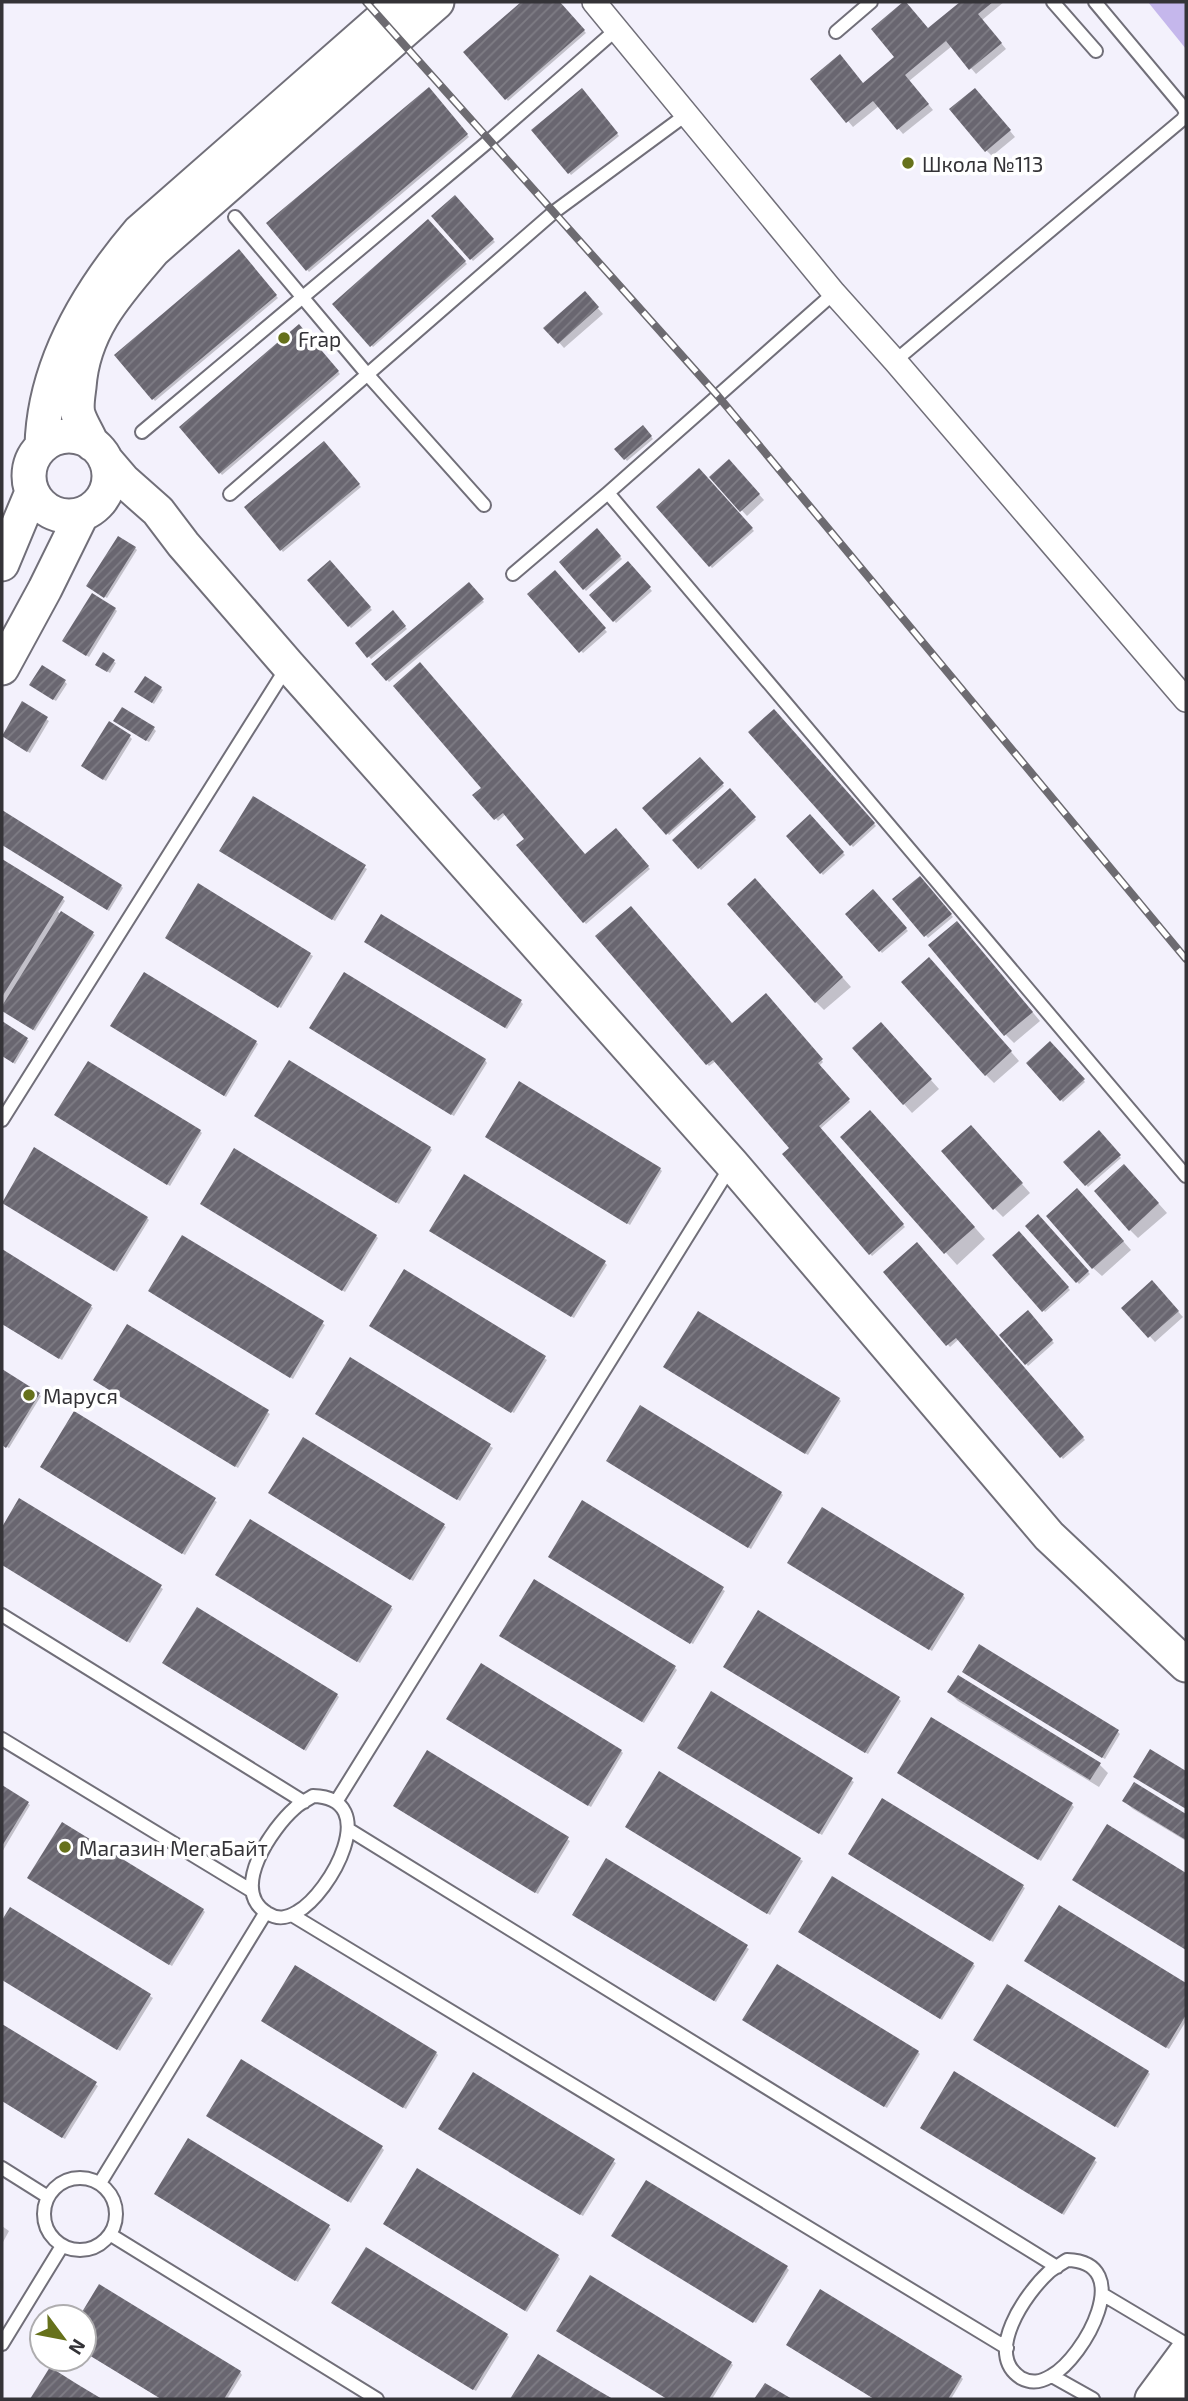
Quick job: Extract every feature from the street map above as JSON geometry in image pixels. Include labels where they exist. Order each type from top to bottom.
[{"type":"street","points":[[42,446],[46,399],[66,342],[110,266],[146,241],[310,96],[401,2]]},
{"type":"street","points":[[310,96],[437,2]]},
{"type":"street","points":[[594,2],[834,293],[1186,700]]},
{"type":"street","points":[[2,668],[88,510],[103,495],[108,484],[108,471],[77,412],[80,365],[99,320],[146,241]]},
{"type":"street","points":[[183,544],[154,520],[141,514],[88,510],[67,516],[52,513],[40,505],[32,492],[29,476],[32,460],[42,446],[58,438],[76,437],[98,451],[123,480],[158,511],[288,666],[732,1164],[1049,1536],[1186,1665]]},
{"type":"street","points":[[2,564],[32,492]]},
{"type":"street","points":[[1152,2399],[1186,2353]]},
{"type":"street","points":[[1181,2399],[1186,2392]]},
{"type":"lane","points":[[836,32],[871,2]]},
{"type":"lane","points":[[1053,2],[1096,51]]},
{"type":"lane","points":[[895,361],[1183,119],[1186,113],[1184,107],[1095,2]]},
{"type":"lane","points":[[142,432],[490,140],[617,29]]},
{"type":"lane","points":[[230,494],[554,212],[687,114]]},
{"type":"lane","points":[[235,217],[367,374],[484,505]]},
{"type":"lane","points":[[513,574],[834,293]]},
{"type":"lane","points":[[608,493],[1186,1175]]},
{"type":"lane","points":[[2,1120],[7,1101],[288,666]]},
{"type":"lane","points":[[336,1802],[732,1164]]},
{"type":"lane","points":[[2,1615],[304,1802]]},
{"type":"lane","points":[[2,1739],[252,1891]]},
{"type":"lane","points":[[313,1796],[328,1796],[336,1802],[342,1806],[348,1820],[348,1829],[343,1851],[330,1877],[301,1910],[286,1918],[272,1917],[261,1909],[252,1891],[253,1876],[261,1853],[274,1830],[296,1807],[313,1796]]},
{"type":"lane","points":[[348,1829],[1057,2267]]},
{"type":"lane","points":[[100,2183],[266,1912]]},
{"type":"lane","points":[[292,1915],[1007,2348]]},
{"type":"lane","points":[[2,2168],[48,2197]]},
{"type":"lane","points":[[71,2178],[89,2178],[100,2183],[115,2200],[117,2218],[111,2235],[98,2246],[81,2251],[62,2246],[50,2236],[43,2219],[48,2197],[55,2187],[71,2178]]},
{"type":"lane","points":[[111,2235],[377,2399]]},
{"type":"lane","points":[[2,2344],[62,2246]]},
{"type":"lane","points":[[1067,2260],[1082,2261],[1096,2270],[1102,2285],[1101,2294],[1097,2315],[1084,2341],[1052,2376],[1040,2382],[1026,2381],[1015,2374],[1006,2360],[1006,2340],[1015,2317],[1028,2294],[1057,2267],[1067,2260]]},
{"type":"lane","points":[[1101,2294],[1186,2344]]},
{"type":"lane","points":[[1052,2376],[1093,2399]]},
{"type":"shaded area","points":[[1148,2],[1186,2],[1186,49]]},
{"type":"building","points":[[521,2],[560,2],[585,30],[505,100],[463,52]]},
{"type":"building","points":[[906,2],[928,28],[960,2],[993,2],[978,14],[1002,43],[969,70],[946,41],[905,75],[929,104],[897,130],[873,101],[846,123],[810,79],[840,54],[863,83],[894,57],[871,29]]},
{"type":"building","points":[[429,87],[468,134],[306,271],[266,223]]},
{"type":"building","points":[[582,88],[618,133],[568,174],[531,130]]},
{"type":"building","points":[[975,88],[1011,130],[985,152],[949,109]]},
{"type":"building","points":[[455,195],[494,239],[470,260],[431,216]]},
{"type":"building","points":[[428,219],[466,261],[370,347],[332,304]]},
{"type":"building","points":[[239,249],[277,295],[152,400],[114,355]]},
{"type":"building","points":[[585,291],[599,307],[558,344],[543,328]]},
{"type":"building","points":[[299,324],[339,371],[219,474],[179,427]]},
{"type":"building","points":[[643,425],[652,436],[624,460],[614,449]]},
{"type":"building","points":[[324,441],[360,484],[280,551],[244,507]]},
{"type":"building","points":[[729,459],[760,494],[740,512],[709,477]]},
{"type":"building","points":[[699,468],[753,528],[709,567],[656,507]]},
{"type":"building","points":[[597,528],[621,556],[583,590],[559,562]]},
{"type":"building","points":[[118,536],[136,547],[104,598],[86,586]]},
{"type":"building","points":[[330,560],[371,607],[348,627],[307,580]]},
{"type":"building","points":[[628,561],[651,587],[613,622],[589,595]]},
{"type":"building","points":[[555,570],[606,628],[579,653],[527,594]]},
{"type":"building","points":[[469,582],[484,599],[386,681],[371,664]]},
{"type":"building","points":[[92,593],[116,608],[86,656],[62,641]]},
{"type":"building","points":[[393,610],[406,626],[367,658],[355,643]]},
{"type":"building","points":[[103,652],[115,660],[107,672],[95,665]]},
{"type":"building","points":[[420,662],[585,854],[616,828],[649,866],[583,923],[516,845],[524,839],[503,813],[494,820],[472,795],[481,788],[393,686]]},
{"type":"building","points":[[42,665],[66,680],[53,700],[29,685]]},
{"type":"building","points":[[145,676],[162,687],[152,703],[134,692]]},
{"type":"building","points":[[22,701],[48,717],[27,752],[2,736]]},
{"type":"building","points":[[122,707],[155,727],[146,741],[113,721]]},
{"type":"building","points":[[774,709],[875,823],[850,846],[748,732]]},
{"type":"building","points":[[109,721],[131,735],[103,780],[81,766]]},
{"type":"building","points":[[700,757],[724,783],[666,835],[642,808]]},
{"type":"building","points":[[730,788],[756,817],[698,869],[672,840]]},
{"type":"building","points":[[253,796],[366,865],[332,920],[219,851]]},
{"type":"building","points":[[2,810],[122,885],[107,910],[2,845]]},
{"type":"building","points":[[810,814],[844,852],[820,874],[786,836]]},
{"type":"building","points":[[2,859],[64,897],[2,997]]},
{"type":"building","points":[[920,876],[952,914],[924,937],[892,899]]},
{"type":"building","points":[[755,878],[843,977],[815,1003],[727,904]]},
{"type":"building","points":[[198,883],[311,953],[278,1008],[165,938]]},
{"type":"building","points":[[873,889],[907,928],[879,952],[845,914]]},
{"type":"building","points":[[631,906],[732,1023],[766,993],[823,1059],[818,1063],[850,1099],[819,1126],[904,1224],[869,1255],[782,1154],[789,1148],[713,1060],[706,1065],[595,936]]},
{"type":"building","points":[[61,911],[94,932],[33,1030],[2,1011],[2,1006]]},
{"type":"building","points":[[381,914],[522,1000],[505,1028],[364,942]]},
{"type":"building","points":[[957,921],[1033,1012],[1004,1036],[928,945]]},
{"type":"building","points":[[929,957],[1012,1051],[985,1076],[901,982]]},
{"type":"building","points":[[144,972],[257,1041],[224,1096],[110,1026]]},
{"type":"building","points":[[344,972],[486,1059],[451,1115],[309,1028]]},
{"type":"building","points":[[2,1021],[28,1038],[13,1063],[2,1056]]},
{"type":"building","points":[[881,1022],[932,1079],[903,1105],[852,1048]]},
{"type":"building","points":[[1050,1041],[1085,1079],[1060,1101],[1026,1063]]},
{"type":"building","points":[[289,1060],[431,1147],[396,1203],[254,1116]]},
{"type":"building","points":[[88,1061],[201,1130],[167,1185],[54,1115]]},
{"type":"building","points":[[519,1081],[661,1168],[627,1224],[485,1137]]},
{"type":"building","points":[[870,1110],[975,1227],[944,1254],[840,1137]]},
{"type":"building","points":[[971,1125],[1023,1183],[993,1210],[941,1151]]},
{"type":"building","points":[[1099,1130],[1121,1155],[1085,1186],[1063,1162]]},
{"type":"building","points":[[34,1147],[148,1217],[114,1271],[2,1203]]},
{"type":"building","points":[[234,1148],[377,1235],[342,1291],[200,1204]]},
{"type":"building","points":[[1124,1164],[1159,1203],[1129,1231],[1094,1191]]},
{"type":"building","points":[[464,1174],[606,1261],[571,1317],[429,1231]]},
{"type":"building","points":[[1077,1188],[1124,1241],[1092,1269],[1046,1216]]},
{"type":"building","points":[[1038,1214],[1089,1271],[1076,1283],[1025,1226]]},
{"type":"building","points":[[1019,1231],[1069,1287],[1042,1312],[992,1255]]},
{"type":"building","points":[[182,1235],[324,1321],[290,1378],[148,1291]]},
{"type":"building","points":[[917,1242],[1084,1437],[1060,1458],[956,1338],[946,1346],[883,1272]]},
{"type":"building","points":[[2,1249],[92,1305],[59,1359],[2,1324]]},
{"type":"building","points":[[404,1269],[546,1356],[511,1413],[369,1326]]},
{"type":"building","points":[[1152,1280],[1179,1311],[1148,1338],[1121,1308]]},
{"type":"building","points":[[1028,1310],[1053,1340],[1025,1365],[999,1335]]},
{"type":"building","points":[[698,1311],[840,1398],[805,1454],[663,1367]]},
{"type":"building","points":[[127,1324],[269,1410],[235,1467],[93,1380]]},
{"type":"building","points":[[350,1357],[491,1444],[457,1500],[315,1414]]},
{"type":"building","points":[[2,1369],[40,1393],[6,1448],[2,1445]]},
{"type":"building","points":[[640,1405],[782,1492],[748,1548],[606,1461]]},
{"type":"building","points":[[74,1411],[216,1498],[182,1554],[40,1467]]},
{"type":"building","points":[[303,1437],[445,1524],[410,1580],[268,1493]]},
{"type":"building","points":[[19,1498],[162,1585],[127,1642],[2,1565],[2,1527]]},
{"type":"building","points":[[582,1500],[724,1587],[690,1644],[548,1557]]},
{"type":"building","points":[[822,1507],[964,1594],[929,1650],[787,1563]]},
{"type":"building","points":[[250,1519],[392,1606],[357,1662],[215,1575]]},
{"type":"building","points":[[534,1579],[676,1666],[642,1722],[499,1636]]},
{"type":"building","points":[[197,1607],[338,1694],[304,1750],[162,1663]]},
{"type":"building","points":[[758,1610],[900,1697],[865,1753],[723,1667]]},
{"type":"building","points":[[979,1644],[1119,1730],[1102,1758],[962,1672]]},
{"type":"building","points":[[481,1663],[622,1750],[588,1806],[446,1719]]},
{"type":"building","points":[[958,1675],[1101,1763],[1090,1780],[947,1692]]},
{"type":"building","points":[[711,1691],[853,1778],[819,1834],[677,1748]]},
{"type":"building","points":[[931,1717],[1073,1803],[1038,1860],[897,1773]]},
{"type":"building","points":[[1150,1749],[1186,1771],[1186,1809],[1133,1777]]},
{"type":"building","points":[[427,1750],[569,1837],[535,1893],[393,1806]]},
{"type":"building","points":[[659,1771],[801,1858],[767,1914],[625,1827]]},
{"type":"building","points":[[1134,1782],[1186,1814],[1186,1840],[1122,1801]]},
{"type":"building","points":[[2,1785],[29,1802],[2,1846]]},
{"type":"building","points":[[882,1798],[1024,1885],[990,1941],[848,1854]]},
{"type":"building","points":[[62,1822],[204,1909],[169,1965],[27,1878]]},
{"type":"building","points":[[1107,1824],[1186,1873],[1186,1950],[1072,1880]]},
{"type":"building","points":[[606,1858],[748,1945],[714,2001],[572,1915]]},
{"type":"building","points":[[832,1876],[974,1963],[940,2019],[798,1932]]},
{"type":"building","points":[[1059,1905],[1186,1983],[1186,2015],[1166,2048],[1024,1961]]},
{"type":"building","points":[[10,1907],[151,1994],[117,2050],[2,1980],[2,1920]]},
{"type":"building","points":[[777,1964],[919,2051],[884,2107],[742,2020]]},
{"type":"building","points":[[295,1965],[437,2052],[403,2108],[261,2021]]},
{"type":"building","points":[[1007,1984],[1149,2071],[1115,2127],[973,2040]]},
{"type":"building","points":[[2,2024],[97,2082],[62,2138],[2,2101]]},
{"type":"building","points":[[241,2059],[383,2146],[348,2202],[206,2116]]},
{"type":"building","points":[[954,2071],[1096,2158],[1062,2214],[920,2128]]},
{"type":"building","points":[[473,2072],[615,2159],[580,2215],[438,2129]]},
{"type":"building","points":[[188,2138],[330,2225],[295,2281],[154,2194]]},
{"type":"building","points":[[417,2168],[559,2255],[525,2311],[383,2224]]},
{"type":"building","points":[[646,2180],[788,2266],[753,2323],[611,2236]]},
{"type":"building","points":[[366,2247],[508,2334],[473,2390],[331,2303]]},
{"type":"building","points":[[590,2275],[732,2362],[709,2399],[667,2399],[556,2331]]},
{"type":"building","points":[[99,2284],[241,2371],[224,2399],[161,2399],[98,2361],[98,2303],[87,2303]]},
{"type":"building","points":[[820,2289],[962,2376],[948,2399],[874,2399],[786,2345]]},
{"type":"building","points":[[538,2354],[594,2388],[613,2399],[510,2399]]},
{"type":"building","points":[[46,2373],[60,2373],[102,2399],[30,2399]]},
{"type":"building","points":[[765,2383],[792,2399],[754,2399]]},
{"type":"railway","points":[[366,2],[718,396],[1186,959]]},
{"type":"place","name":"Школа №113","points":[[908,163]]},
{"type":"place","name":"Frap","points":[[284,338]]},
{"type":"place","name":"Маруся","points":[[29,1395]]},
{"type":"place","name":"Магазин МегаБайт","points":[[65,1847]]}]
